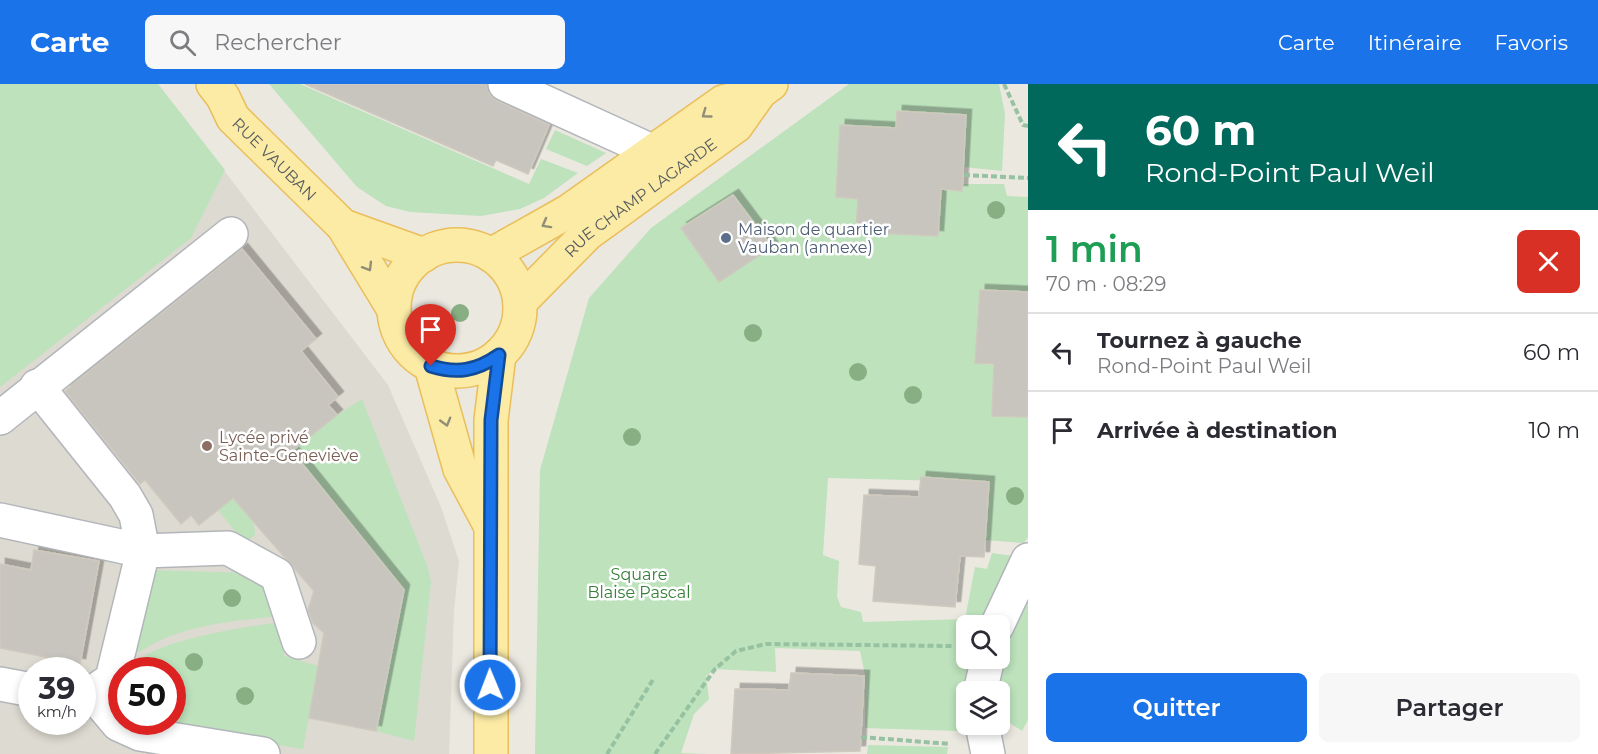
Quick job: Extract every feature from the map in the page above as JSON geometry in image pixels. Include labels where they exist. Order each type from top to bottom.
[{"type":"main road","name":"RUE VAUBAN","points":[[213,84],[224,96],[233,118],[343,226],[393,308]]},
{"type":"main road","name":"RUE CHAMP LAGARDE","points":[[491,255],[736,126],[761,87]]},
{"type":"main road","name":"RUE CHAMP LAGARDE","points":[[520,302],[658,166]]},
{"type":"main road","name":"RUE VAUBAN","points":[[343,226],[424,255]]},
{"type":"main road","points":[[454,245],[473,247],[491,255],[506,267],[515,283],[520,302],[520,321],[513,338],[499,355],[485,365],[463,371],[431,366],[414,357],[403,342],[393,308],[402,278],[416,260],[454,245]]},
{"type":"main road","points":[[491,754],[489,523],[491,420],[499,355]]},
{"type":"main road","points":[[431,366],[460,470],[489,523]]},
{"type":"street","points":[[505,84],[643,147],[658,166]]},
{"type":"street","points":[[0,418],[37,386],[231,234]]},
{"type":"street","points":[[37,386],[125,496],[136,515],[143,551],[112,679],[96,688]]},
{"type":"street","points":[[0,520],[143,551],[228,548],[277,575],[299,642]]},
{"type":"street","points":[[1002,615],[1028,560]]},
{"type":"street","points":[[0,684],[18,687]]},
{"type":"street","points":[[96,702],[118,724],[140,734],[263,754]]},
{"type":"path","points":[[1004,84],[1023,124],[1028,126]]},
{"type":"path","points":[[964,175],[1028,178]]},
{"type":"path","points":[[655,754],[715,669],[736,651],[765,644],[954,646]]},
{"type":"path","points":[[607,754],[654,678]]},
{"type":"path","points":[[861,737],[986,742]]},
{"type":"shaded area","name":"Lycée privé Sainte-Geneviève","points":[[0,84],[158,84],[388,385],[441,507],[459,561],[454,611],[449,754],[0,754]]},
{"type":"green space","points":[[0,84],[158,84],[225,170],[191,238],[0,387]]},
{"type":"green space","points":[[269,84],[300,84],[529,184],[541,159],[578,173],[544,198],[520,209],[481,216],[410,212],[386,206],[357,187]]},
{"type":"green space","name":"Square Blaise Pascal","points":[[849,84],[999,84],[1005,114],[1002,171],[964,167],[966,115],[897,111],[896,128],[840,125],[836,197],[858,199],[856,232],[938,236],[927,189],[962,191],[963,184],[1004,184],[1007,196],[1028,197],[1028,292],[980,291],[975,363],[994,365],[992,416],[1028,417],[1028,537],[1024,543],[984,540],[989,482],[828,478],[823,555],[839,561],[837,597],[841,607],[861,612],[863,622],[956,619],[956,669],[972,669],[970,681],[956,681],[956,731],[865,728],[865,675],[860,651],[775,648],[776,672],[715,669],[706,676],[709,699],[694,714],[681,753],[707,754],[535,754],[540,470],[589,298],[651,228]]},
{"type":"green space","points":[[555,130],[606,153],[587,166],[546,149]]},
{"type":"green space","points":[[362,399],[428,568],[431,582],[414,741],[376,731],[404,590],[312,478],[254,523],[255,535],[249,540],[242,540],[218,510],[337,415]]},
{"type":"green space","points":[[992,553],[1019,557],[990,615],[966,615],[975,567],[987,569]]},
{"type":"green space","points":[[149,570],[249,573],[262,582],[280,616],[222,623],[184,631],[148,646],[132,657]]},
{"type":"green space","points":[[1028,587],[1028,720],[1022,731],[1010,723],[1010,681],[991,681],[995,669],[1010,669],[1010,627]]},
{"type":"green space","points":[[281,622],[284,656],[318,666],[303,749],[186,730],[186,657],[144,657],[176,643]]},
{"type":"green space","points":[[868,745],[948,747],[947,754],[867,754]]},
{"type":"building","points":[[305,84],[487,84],[489,94],[497,101],[549,125],[528,174],[496,160],[493,166]]},
{"type":"building","points":[[897,111],[966,115],[962,191],[941,189],[938,236],[856,232],[858,199],[836,197],[840,125],[896,128]]},
{"type":"building","name":"Maison de quartier Vauban (annexe)","points":[[733,195],[772,247],[719,282],[681,228]]},
{"type":"building","points":[[242,249],[316,339],[301,351],[338,397],[328,405],[337,415],[292,451],[404,590],[376,731],[309,718],[324,633],[313,623],[308,610],[314,591],[233,498],[199,525],[191,515],[181,524],[145,480],[140,484],[65,391]]},
{"type":"building","points":[[980,290],[1028,292],[1028,417],[992,416],[994,364],[975,363]]},
{"type":"building","points":[[921,477],[989,482],[984,557],[960,556],[955,607],[873,601],[876,566],[859,564],[864,495],[919,497]]},
{"type":"building","points":[[34,550],[99,561],[81,657],[45,657],[0,648],[0,564],[31,570]]},
{"type":"building","points":[[791,673],[864,676],[860,751],[731,754],[735,689],[789,690]]},
{"type":"place","name":"Maison de quartier Vauban (annexe)","points":[[726,238]]},
{"type":"place","name":"Lycée privé Sainte-Geneviève","points":[[207,446]]},
{"type":"route","points":[[431,366],[447,371],[463,371],[485,365],[499,355],[491,420],[490,685]]}]
